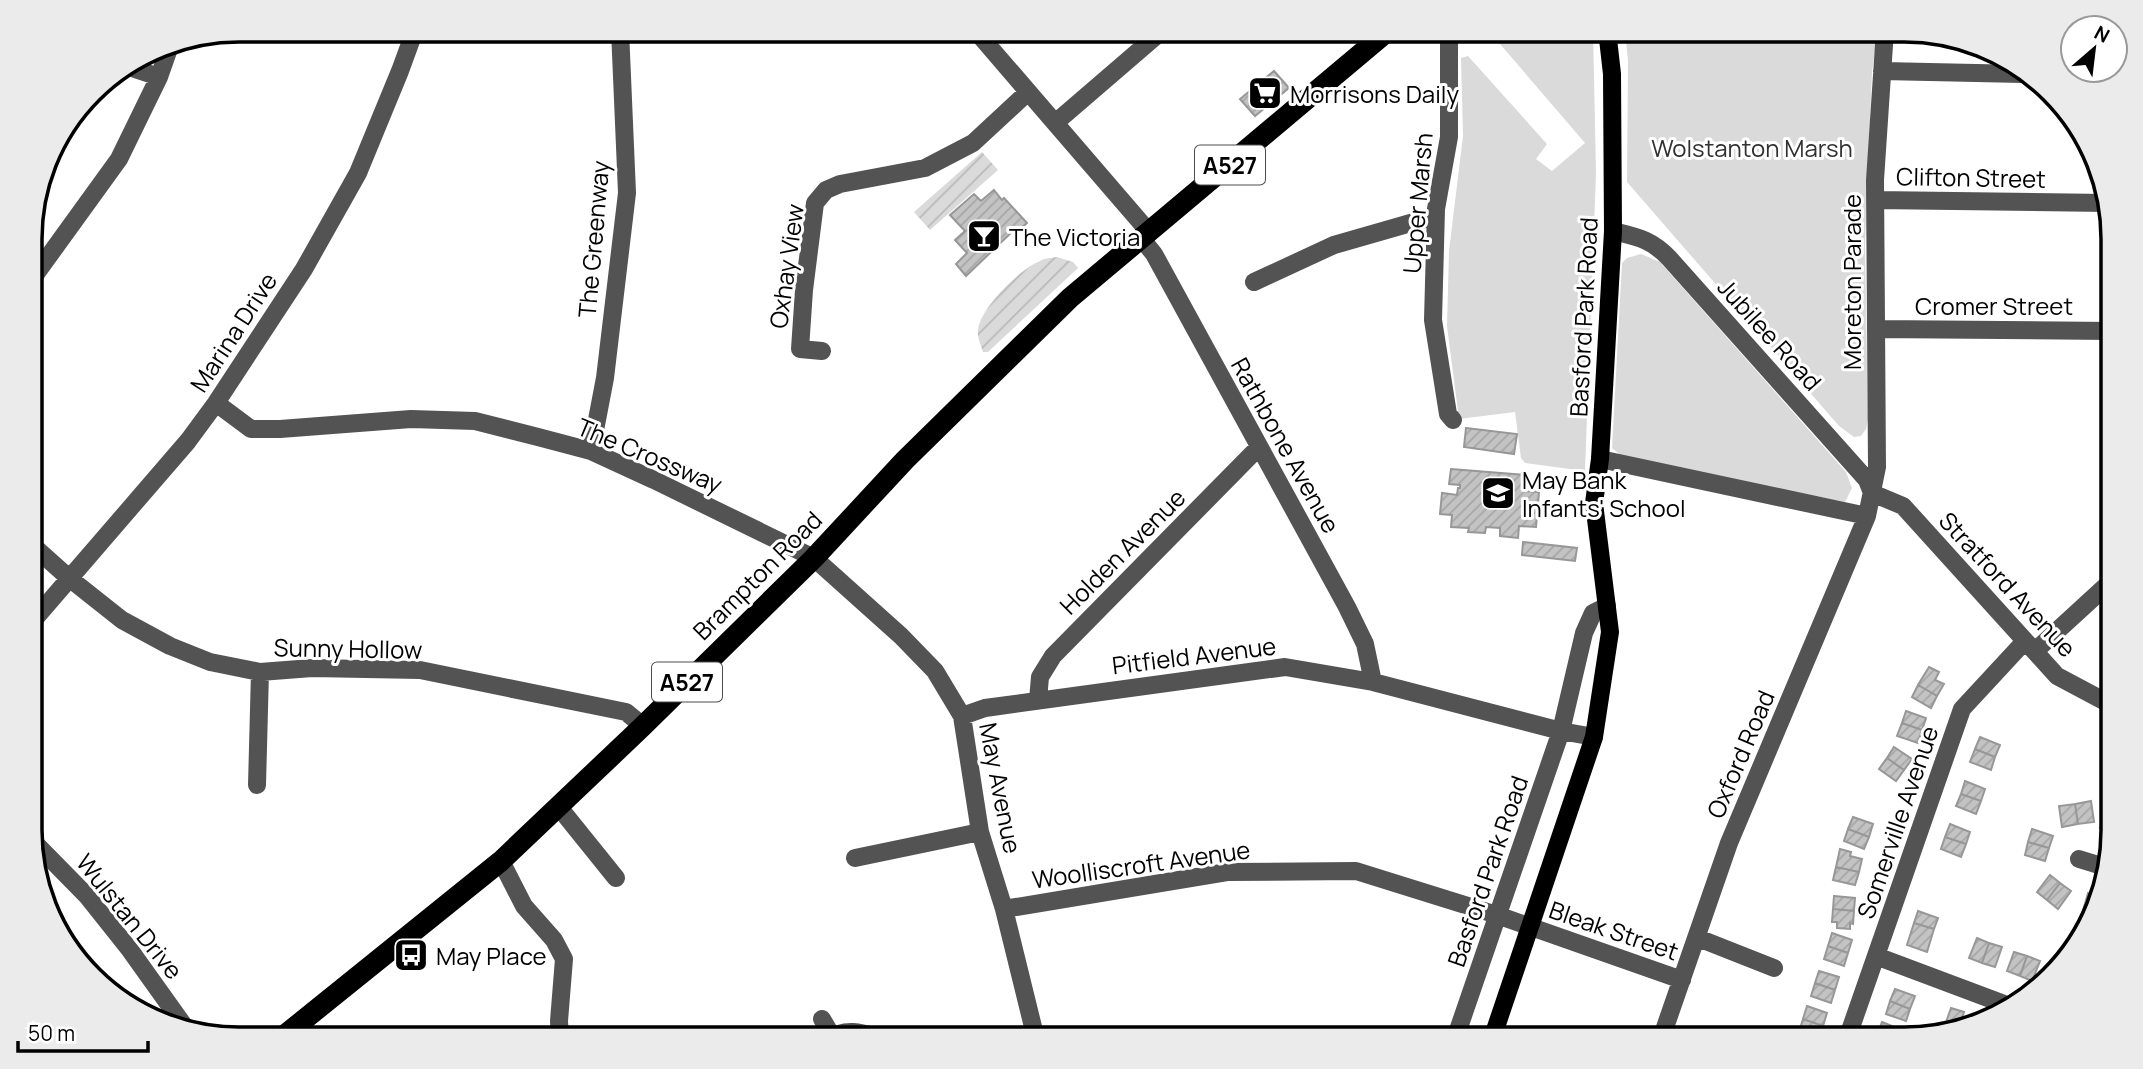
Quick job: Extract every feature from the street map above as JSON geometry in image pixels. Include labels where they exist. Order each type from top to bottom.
[{"type":"highway","name":"A527","points":[[1145,236],[1375,42]]},
{"type":"highway","name":"Brampton Road","points":[[294,1027],[501,861],[814,558],[905,460],[1070,299],[1145,236]]},
{"type":"main road","name":"Basford Park Road","points":[[1496,1027],[1594,737],[1610,632],[1594,503],[1600,459],[1613,231],[1612,74],[1609,42]]},
{"type":"street","name":"Marina Drive","points":[[42,610],[188,441],[304,269],[358,173],[410,42]]},
{"type":"street","name":"The Greenway","points":[[591,451],[605,378],[627,193],[621,42]]},
{"type":"street","name":"Rathbone Avenue","points":[[985,42],[1052,119],[1145,236],[1347,607],[1365,644],[1373,682]]},
{"type":"street","points":[[1052,119],[1148,42]]},
{"type":"street","name":"Upper Marsh","points":[[1448,42],[1449,137],[1435,216],[1433,320],[1448,414],[1452,420]]},
{"type":"street","name":"Moreton Parade","points":[[1872,493],[1877,459],[1875,190],[1884,42]]},
{"type":"street","points":[[42,265],[119,159],[166,56]]},
{"type":"street","points":[[137,70],[159,77]]},
{"type":"street","points":[[1882,71],[2011,74]]},
{"type":"street","name":"Oxhay View","points":[[822,352],[800,349],[815,204],[826,190],[840,184],[925,168],[973,143],[1028,92]]},
{"type":"street","name":"Clifton Street","points":[[1875,190],[2097,202]]},
{"type":"street","points":[[1254,282],[1334,245],[1435,216]]},
{"type":"street","name":"Jubilee Road","points":[[1613,231],[1644,238],[1669,258],[1867,480],[1872,493]]},
{"type":"street","name":"Cromer Street","points":[[1876,329],[2101,331]]},
{"type":"street","name":"The Crossway","points":[[216,403],[250,429],[411,419],[475,421],[591,451],[814,558]]},
{"type":"street","name":"Holden Avenue","points":[[1038,701],[1040,677],[1053,656],[1259,447]]},
{"type":"street","points":[[1600,459],[1867,516]]},
{"type":"street","name":"Oxford Road","points":[[1665,1027],[1729,843],[1867,516],[1872,493]]},
{"type":"street","name":"Stratford Avenue","points":[[1872,493],[1903,506],[2057,676],[2101,699]]},
{"type":"street","name":"Sunny Hollow","points":[[42,554],[121,620],[170,646],[211,662],[260,672],[312,668],[420,670],[626,712],[643,726]]},
{"type":"street","name":"May Avenue","points":[[814,558],[901,636],[935,671],[962,716],[980,832],[1004,909],[1033,1027]]},
{"type":"street","name":"Somerville Avenue","points":[[1851,1027],[1962,709],[2030,646],[2101,590]]},
{"type":"street","name":"Basford Park Road","points":[[1459,1027],[1561,731],[1584,634],[1593,613],[1607,606]]},
{"type":"street","name":"Pitfield Avenue","points":[[962,716],[985,708],[1286,667],[1373,682],[1561,731],[1594,737]]},
{"type":"street","points":[[257,785],[260,672]]},
{"type":"street","points":[[558,806],[616,878]]},
{"type":"street","points":[[855,858],[980,832]]},
{"type":"street","name":"Wulstan Drive","points":[[44,852],[87,896],[178,1016]]},
{"type":"street","points":[[2079,859],[2098,865]]},
{"type":"street","points":[[501,861],[524,906],[554,940],[564,959],[559,1027]]},
{"type":"street","name":"Woolliscroft Avenue","points":[[1004,909],[1227,872],[1356,872],[1529,926]]},
{"type":"street","name":"Bleak Street","points":[[1529,926],[1682,980]]},
{"type":"street","points":[[1698,938],[1774,968]]},
{"type":"street","points":[[1876,956],[1999,1002]]},
{"type":"street","points":[[822,1019],[826,1027]]},
{"type":"green space","name":"Wolstanton Marsh","points":[[1498,42],[1593,42],[1596,173],[1585,471],[1525,463],[1521,458],[1515,412],[1459,419],[1447,326],[1449,251],[1463,136],[1461,58],[1468,56],[1547,144],[1536,159],[1552,171],[1585,143]]},
{"type":"green space","name":"Wolstanton Marsh","points":[[1626,42],[1876,42],[1872,72],[1865,246],[1868,419],[1861,436],[1854,437],[1839,426],[1627,182]]},
{"type":"green space","points":[[982,152],[998,170],[930,230],[914,212]]},
{"type":"green space","points":[[1641,254],[1660,262],[1846,472],[1852,488],[1845,502],[1624,458],[1612,448],[1622,263],[1627,258]]},
{"type":"green space","points":[[1057,257],[1073,262],[1078,268],[988,352],[983,352],[978,330],[980,321],[993,301],[1032,265]]},
{"type":"building","name":"Morrisons Daily","points":[[1274,71],[1289,88],[1255,116],[1240,99]]},
{"type":"building","name":"The Victoria","points":[[994,190],[1027,223],[1017,232],[1015,229],[966,276],[956,264],[967,253],[955,240],[965,231],[950,215],[974,194],[981,201]]},
{"type":"building","points":[[1466,428],[1517,434],[1514,454],[1464,447]]},
{"type":"building","points":[[1451,469],[1526,475],[1524,491],[1539,492],[1536,527],[1519,526],[1518,538],[1500,536],[1500,528],[1486,527],[1485,533],[1468,532],[1469,528],[1451,527],[1452,515],[1440,514],[1442,493],[1457,495],[1460,488],[1460,485],[1449,484]]},
{"type":"building","points":[[1523,542],[1577,548],[1575,561],[1522,555]]},
{"type":"building","points":[[1929,667],[1939,672],[1935,680],[1944,684],[1937,696],[1918,685]]},
{"type":"building","points":[[1918,685],[1937,696],[1931,708],[1912,697]]},
{"type":"building","points":[[1906,711],[1926,718],[1922,730],[1902,723]]},
{"type":"building","points":[[1902,723],[1922,730],[1918,743],[1897,736]]},
{"type":"building","points":[[1980,737],[2000,745],[1995,757],[1975,749]]},
{"type":"building","points":[[1894,747],[1912,759],[1904,770],[1887,758]]},
{"type":"building","points":[[1975,749],[1995,757],[1991,770],[1970,762]]},
{"type":"building","points":[[1887,758],[1904,770],[1896,781],[1879,769]]},
{"type":"building","points":[[1965,781],[1985,789],[1981,801],[1961,794]]},
{"type":"building","points":[[1961,794],[1981,801],[1976,814],[1956,806]]},
{"type":"building","points":[[2091,801],[2094,822],[2078,824],[2075,804]]},
{"type":"building","points":[[2075,804],[2078,824],[2062,827],[2059,806]]},
{"type":"building","points":[[1853,817],[1873,824],[1869,837],[1848,829]]},
{"type":"building","points":[[1950,824],[1970,832],[1966,844],[1945,837]]},
{"type":"building","points":[[1848,829],[1869,837],[1864,849],[1844,841]]},
{"type":"building","points":[[2032,829],[2053,836],[2049,848],[2028,842]]},
{"type":"building","points":[[1945,837],[1966,844],[1961,857],[1941,849]]},
{"type":"building","points":[[2028,842],[2049,848],[2045,861],[2025,855]]},
{"type":"building","points":[[1840,849],[1851,852],[1850,856],[1862,859],[1859,872],[1836,867]]},
{"type":"building","points":[[1836,867],[1859,872],[1855,885],[1833,880]]},
{"type":"building","points":[[2050,875],[2060,883],[2047,900],[2037,892]]},
{"type":"building","points":[[2060,883],[2071,891],[2058,909],[2047,900]]},
{"type":"building","points":[[2088,893],[2091,894],[2082,914]]},
{"type":"building","points":[[1834,896],[1855,898],[1854,911],[1833,909]]},
{"type":"building","points":[[1833,909],[1854,911],[1850,929],[1837,928],[1837,922],[1832,922]]},
{"type":"building","points":[[1918,911],[1938,918],[1934,929],[1914,923]]},
{"type":"building","points":[[1914,923],[1934,929],[1927,952],[1907,945]]},
{"type":"building","points":[[1832,933],[1852,940],[1848,953],[1828,946]]},
{"type":"building","points":[[1977,938],[1989,943],[1982,963],[1969,958]]},
{"type":"building","points":[[1989,943],[2002,947],[1995,967],[1982,963]]},
{"type":"building","points":[[1828,946],[1848,953],[1844,966],[1824,959]]},
{"type":"building","points":[[2014,952],[2027,956],[2020,976],[2007,971]]},
{"type":"building","points":[[2027,956],[2040,961],[2031,980],[2020,976]]},
{"type":"building","points":[[1819,971],[1839,977],[1835,990],[1815,983]]},
{"type":"building","points":[[1815,983],[1835,990],[1831,1003],[1811,996]]},
{"type":"building","points":[[1895,989],[1915,996],[1910,1009],[1890,1001]]},
{"type":"building","points":[[1890,1001],[1910,1009],[1906,1021],[1886,1014]]},
{"type":"building","points":[[1807,1006],[1827,1013],[1823,1026],[1803,1019]]},
{"type":"building","points":[[1951,1008],[1964,1012],[1962,1018],[1946,1022]]},
{"type":"building","points":[[1803,1019],[1823,1026],[1823,1027],[1801,1027]]},
{"type":"building","points":[[1882,1022],[1894,1027],[1880,1027]]},
{"type":"place","name":"Morrisons Daily","points":[[1265,93]]},
{"type":"place","name":"The Victoria","points":[[984,236]]},
{"type":"place","name":"May Bank Infants' School","points":[[1498,493]]},
{"type":"place","name":"May Place","points":[[411,955]]}]
